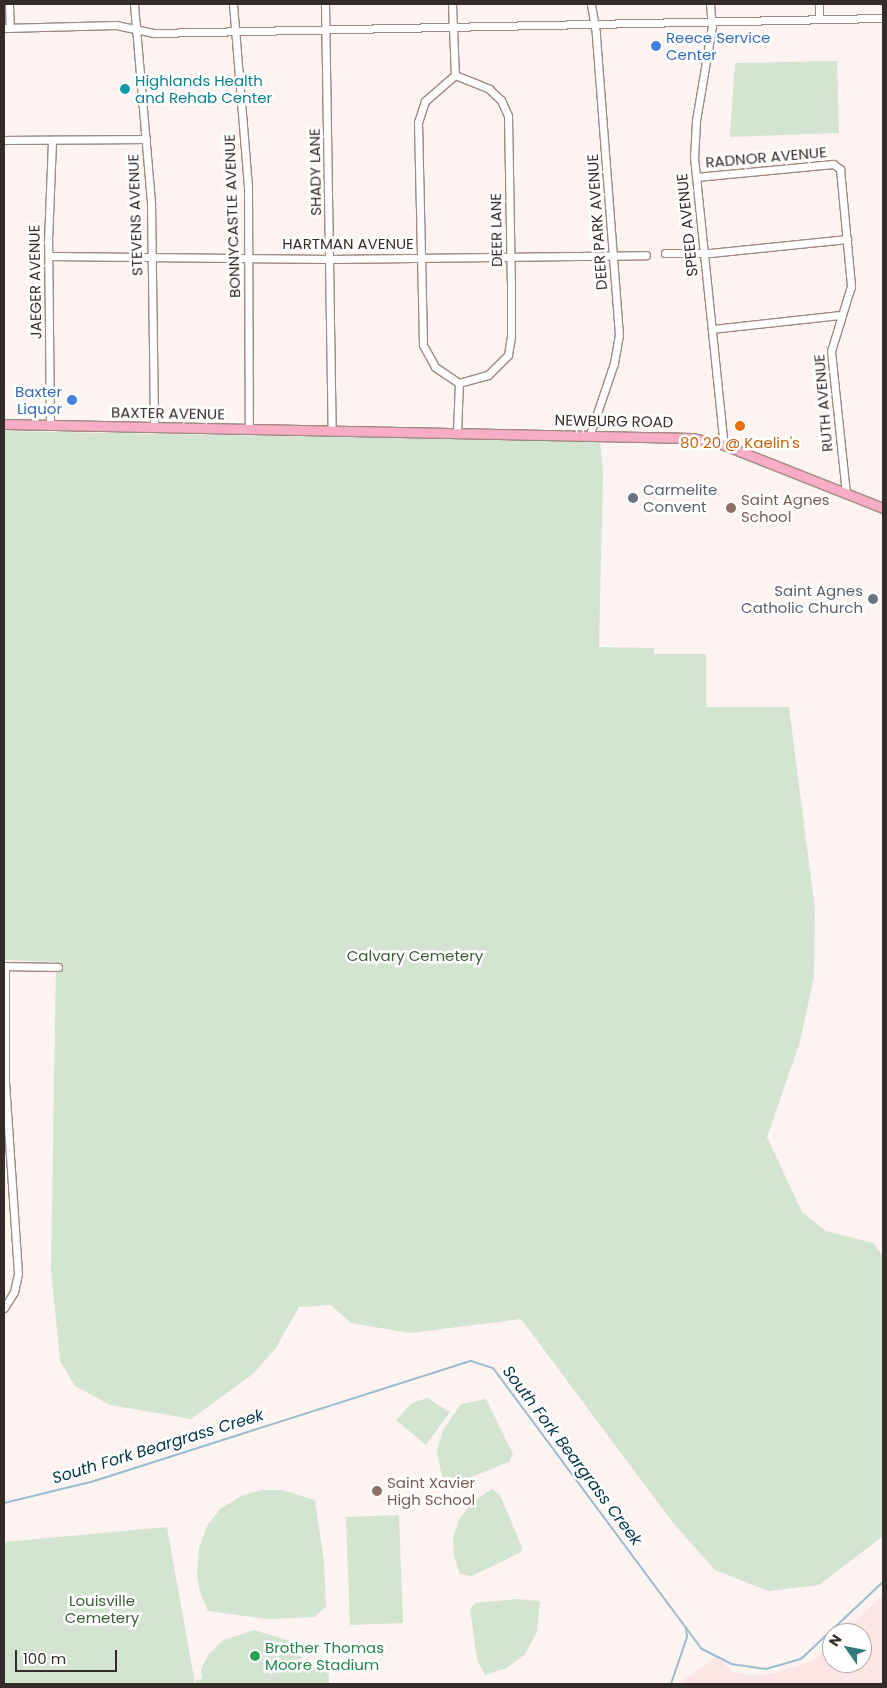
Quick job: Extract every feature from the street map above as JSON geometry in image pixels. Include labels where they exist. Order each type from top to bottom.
[{"type":"main road","name":"BAXTER AVENUE","points":[[4,424],[332,429]]},
{"type":"main road","name":"NEWBURG ROAD","points":[[332,429],[683,437],[724,445],[883,508]]},
{"type":"street","points":[[9,4],[7,28],[116,25],[154,33],[712,20],[883,18]]},
{"type":"street","name":"STEVENS AVENUE","points":[[134,4],[146,139],[151,256],[154,425]]},
{"type":"street","name":"BONNYCASTLE AVENUE","points":[[233,4],[248,187],[249,428]]},
{"type":"street","name":"SHADY LANE","points":[[325,4],[331,259],[332,429]]},
{"type":"street","points":[[452,4],[455,75],[425,101],[418,122],[425,351],[435,367],[459,383],[457,432]]},
{"type":"street","name":"DEER PARK AVENUE","points":[[590,434],[619,344],[592,4]]},
{"type":"street","name":"SPEED AVENUE","points":[[710,4],[712,20],[696,121],[696,177],[724,445]]},
{"type":"street","points":[[819,4],[819,18]]},
{"type":"street","name":"DEER LANE","points":[[455,75],[490,89],[501,100],[508,116],[510,257],[511,336],[508,355],[488,375],[459,383]]},
{"type":"street","points":[[4,140],[146,139]]},
{"type":"street","name":"JAEGER AVENUE","points":[[50,424],[49,256],[52,140]]},
{"type":"street","name":"RADNOR AVENUE","points":[[696,177],[825,164],[838,166]]},
{"type":"street","name":"RUTH AVENUE","points":[[838,166],[851,286],[831,351],[846,493]]},
{"type":"street","points":[[665,253],[704,254],[847,239]]},
{"type":"street","name":"HARTMAN AVENUE","points":[[49,256],[331,259],[646,255]]},
{"type":"street","points":[[712,330],[841,315]]},
{"type":"street","points":[[4,1308],[14,1292],[18,1273],[6,1082],[5,966],[58,967]]},
{"type":"shaded area","points":[[883,1595],[883,1684],[679,1684],[718,1655],[731,1671],[746,1675],[771,1674],[810,1662],[822,1651],[822,1673],[872,1673],[872,1623],[853,1623]]},
{"type":"green space","points":[[837,61],[839,133],[730,137],[735,63]]},
{"type":"green space","name":"Calvary Cemetery","points":[[4,431],[600,442],[603,473],[599,647],[654,648],[654,654],[706,654],[706,707],[789,707],[815,910],[814,976],[800,1042],[767,1137],[802,1212],[826,1231],[873,1243],[883,1256],[883,1536],[819,1585],[768,1591],[715,1570],[674,1524],[521,1319],[410,1333],[351,1323],[331,1305],[299,1307],[275,1349],[253,1374],[191,1419],[110,1405],[75,1386],[60,1361],[51,1270],[56,962],[4,960]]},
{"type":"green space","points":[[427,1398],[450,1412],[426,1445],[396,1420],[412,1403]]},
{"type":"green space","points":[[486,1399],[513,1454],[509,1462],[444,1488],[437,1451],[443,1430],[461,1404]]},
{"type":"green space","points":[[492,1489],[500,1495],[522,1547],[521,1552],[472,1576],[460,1574],[454,1556],[453,1538],[459,1520],[472,1502]]},
{"type":"green space","points":[[261,1490],[283,1490],[315,1500],[324,1562],[326,1606],[315,1617],[266,1619],[208,1611],[200,1592],[197,1574],[199,1548],[207,1526],[220,1509],[241,1496]]},
{"type":"green space","points":[[399,1515],[403,1623],[350,1625],[346,1517]]},
{"type":"green space","name":"Louisville Cemetery","points":[[167,1527],[195,1684],[4,1684],[4,1542]]},
{"type":"green space","points":[[517,1599],[540,1601],[537,1632],[525,1654],[507,1668],[485,1675],[477,1659],[470,1609],[475,1603]]},
{"type":"green space","name":"Brother Thomas Moore Stadium","points":[[254,1630],[300,1644],[303,1666],[329,1666],[329,1684],[196,1684],[196,1680],[202,1679],[201,1669],[209,1654],[223,1640]]},
{"type":"waterway","name":"South Fork Beargrass Creek","points":[[4,1503],[91,1482],[471,1361],[493,1368],[702,1649],[731,1664],[766,1669],[801,1659],[883,1582]]},
{"type":"waterway","points":[[671,1684],[687,1637],[686,1627]]},
{"type":"place","name":"Reece Service Center","points":[[656,46]]},
{"type":"place","name":"Highlands Health and Rehab Center","points":[[125,89]]},
{"type":"place","name":"Baxter Liquor","points":[[72,400]]},
{"type":"place","name":"80 20 @ Kaelin's","points":[[740,426]]},
{"type":"place","name":"Carmelite Convent","points":[[633,498]]},
{"type":"place","name":"Saint Agnes School","points":[[731,508]]},
{"type":"place","name":"Saint Agnes Catholic Church","points":[[873,599]]},
{"type":"place","name":"Saint Xavier High School","points":[[377,1491]]},
{"type":"place","name":"Brother Thomas Moore Stadium","points":[[255,1656]]}]
